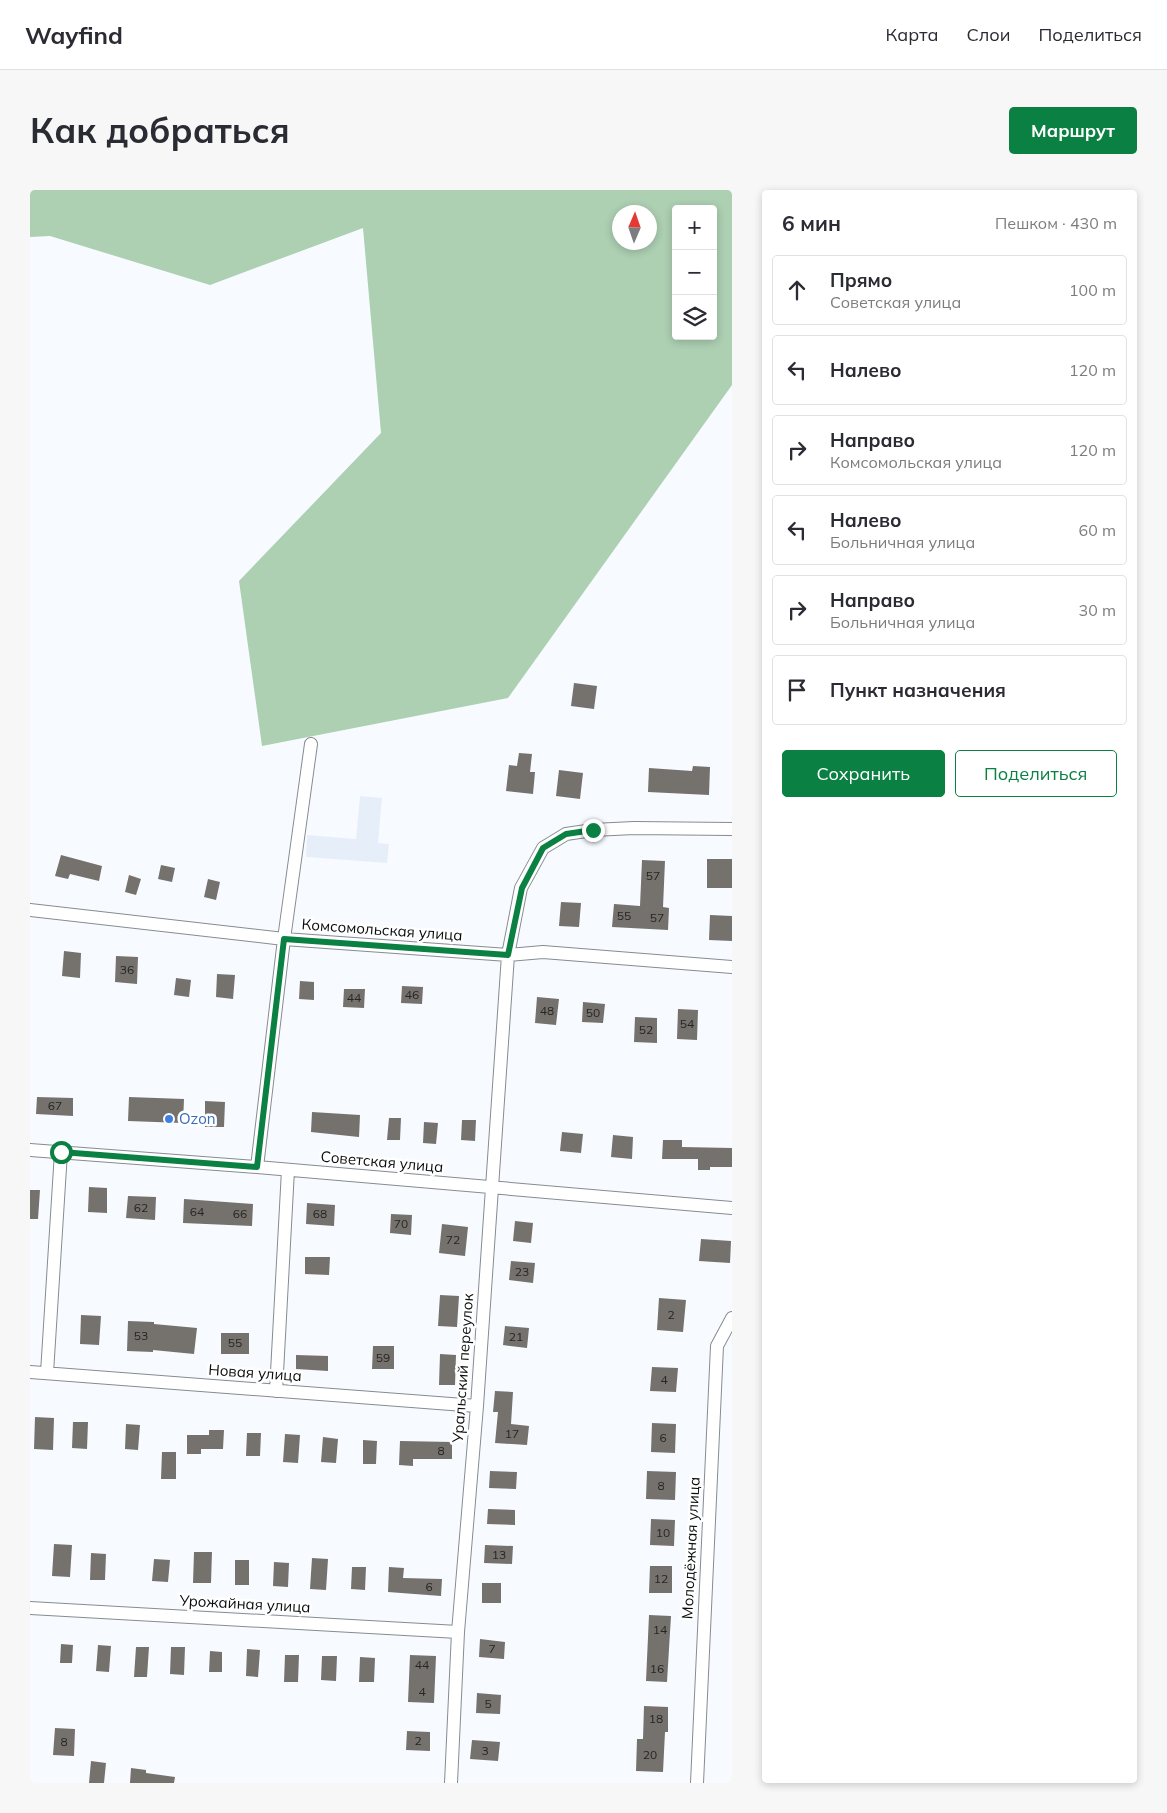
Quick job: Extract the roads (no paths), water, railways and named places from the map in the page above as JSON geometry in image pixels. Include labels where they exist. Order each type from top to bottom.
[{"type":"street","points":[[257,1167],[284,939],[311,744]]},
{"type":"street","name":"Уральский переулок","points":[[451,1783],[458,1632],[477,1406],[508,955],[522,888],[543,848],[566,834],[593,830],[634,828],[732,830]]},
{"type":"street","name":"Комсомольская улица","points":[[30,910],[284,939],[508,955],[543,952],[732,967]]},
{"type":"street","name":"Советская улица","points":[[30,1150],[257,1167],[732,1208]]},
{"type":"street","points":[[47,1373],[61,1152]]},
{"type":"street","points":[[276,1391],[288,1170]]},
{"type":"street","name":"Молодёжная улица","points":[[697,1783],[716,1346],[732,1318]]},
{"type":"street","name":"Новая улица","points":[[30,1372],[477,1406]]},
{"type":"street","name":"Урожайная улица","points":[[30,1608],[458,1632]]},
{"type":"place","name":"Ozon","points":[[169,1119]]}]
